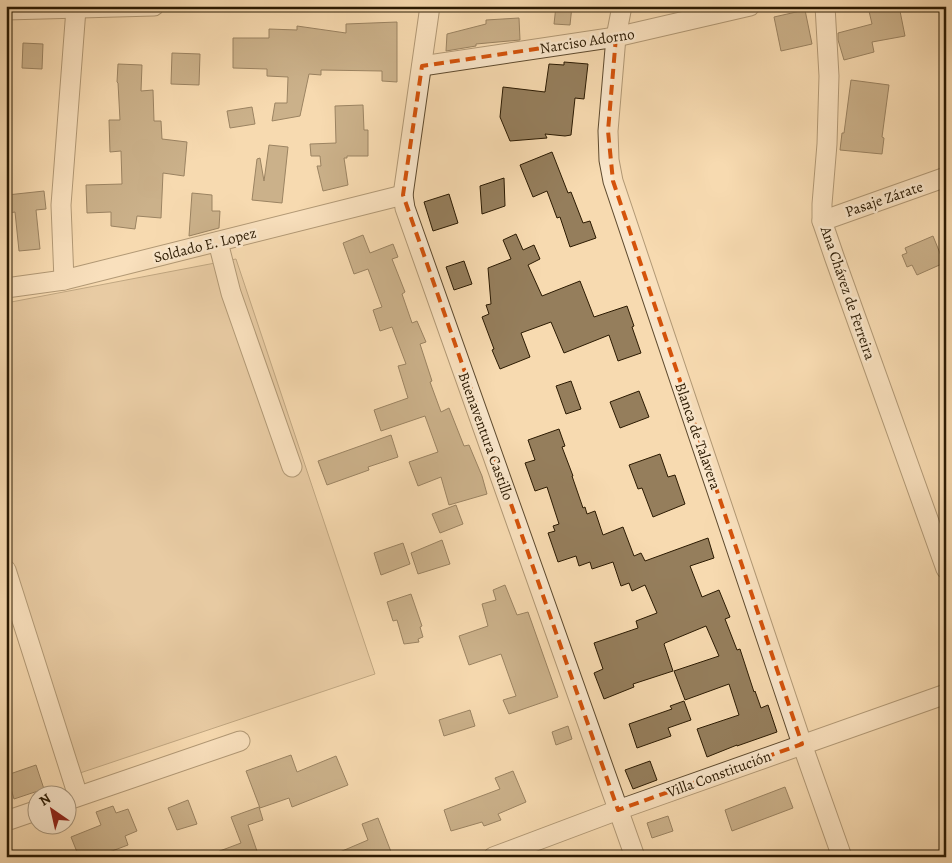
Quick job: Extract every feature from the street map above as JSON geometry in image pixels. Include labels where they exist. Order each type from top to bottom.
[{"type":"street","points":[[6,10],[154,6]]},
{"type":"street","name":"Buenaventura Castillo","points":[[430,6],[403,195],[405,208],[635,857]]},
{"type":"street","name":"Blanca de Talavera","points":[[622,6],[616,37],[608,131],[609,160],[613,181],[802,744],[842,857]]},
{"type":"street","name":"Narciso Adorno","points":[[422,66],[616,37],[750,6]]},
{"type":"street","name":"Ana Chávez de Ferreira","points":[[825,6],[829,76],[822,221],[946,568]]},
{"type":"street","points":[[64,280],[61,205],[76,9]]},
{"type":"street","name":"Pasaje Zárate","points":[[822,221],[946,177]]},
{"type":"street","name":"Soldado E. Lopez","points":[[6,288],[64,280],[403,195]]},
{"type":"street","points":[[218,242],[230,293],[292,468]]},
{"type":"street","points":[[6,570],[69,786]]},
{"type":"street","name":"Villa Constitución","points":[[493,857],[618,810],[946,694]]},
{"type":"street","points":[[78,796],[240,741]]},
{"type":"street","points":[[6,821],[28,813]]},
{"type":"highlighted area","points":[[616,37],[608,131],[613,181],[802,744],[618,810],[403,195],[422,66]]},
{"type":"shaded area","points":[[236,259],[375,674],[80,773],[6,544],[6,303]]},
{"type":"building","points":[[556,6],[572,6],[570,25],[554,24]]},
{"type":"building","points":[[876,6],[899,6],[905,36],[872,42],[874,52],[844,60],[838,40],[838,33],[872,24],[869,11],[877,10]]},
{"type":"building","points":[[805,10],[812,44],[781,51],[774,17]]},
{"type":"building","points":[[519,18],[520,40],[476,44],[476,46],[446,51],[447,34],[486,24],[486,20]]},
{"type":"building","points":[[397,22],[397,82],[382,81],[382,71],[321,70],[321,75],[309,74],[300,116],[272,121],[275,103],[287,103],[288,77],[267,76],[267,69],[233,68],[233,38],[269,38],[269,29],[297,30],[297,26],[346,33],[346,24]]},
{"type":"building","points":[[23,43],[43,44],[42,69],[22,68]]},
{"type":"building","points":[[172,53],[200,54],[199,85],[171,84]]},
{"type":"building","points":[[564,62],[588,64],[584,99],[575,98],[571,135],[545,134],[547,138],[510,141],[500,117],[503,87],[545,92],[549,64],[564,65]]},
{"type":"building","points":[[118,64],[142,65],[141,91],[153,90],[154,121],[161,121],[162,139],[187,142],[184,176],[163,173],[161,218],[137,216],[135,229],[111,226],[111,212],[87,213],[86,185],[122,184],[121,151],[110,152],[109,120],[120,120],[117,82]]},
{"type":"building","points":[[851,80],[889,85],[882,137],[884,138],[882,154],[840,150]]},
{"type":"building","points":[[363,105],[364,130],[368,130],[368,156],[347,156],[347,158],[344,158],[348,185],[323,191],[317,166],[321,166],[320,156],[311,156],[310,144],[336,143],[335,106]]},
{"type":"building","points":[[252,107],[255,124],[230,128],[227,111]]},
{"type":"building","points":[[269,145],[288,147],[282,203],[252,200],[257,159],[260,158],[264,181]]},
{"type":"building","points":[[552,152],[568,193],[571,192],[583,223],[590,221],[596,238],[570,247],[560,217],[557,218],[547,191],[533,197],[520,165]]},
{"type":"building","points":[[504,178],[505,206],[482,214],[480,186]]},
{"type":"building","points":[[44,191],[46,209],[36,210],[40,249],[19,251],[15,212],[9,213],[7,195]]},
{"type":"building","points":[[192,193],[212,195],[212,211],[220,211],[219,228],[189,236]]},
{"type":"building","points":[[449,194],[458,223],[433,231],[424,202]]},
{"type":"building","points":[[516,234],[523,250],[534,245],[540,259],[528,265],[542,296],[580,281],[594,317],[627,306],[641,353],[618,361],[609,335],[564,353],[551,322],[521,333],[530,357],[500,369],[482,317],[489,314],[486,305],[491,304],[488,268],[511,259],[503,240]]},
{"type":"building","points":[[363,235],[370,253],[393,244],[398,257],[392,259],[405,292],[402,294],[412,323],[417,321],[426,342],[420,344],[432,381],[430,382],[441,412],[449,408],[464,446],[469,445],[482,476],[487,494],[449,505],[441,477],[418,486],[409,462],[438,452],[425,416],[381,431],[374,410],[408,398],[398,366],[406,364],[392,327],[380,331],[373,310],[382,307],[368,269],[354,274],[343,243]]},
{"type":"building","points":[[933,236],[944,263],[917,275],[912,265],[907,267],[902,255],[907,253],[905,248]]},
{"type":"building","points":[[464,261],[472,284],[454,290],[446,267]]},
{"type":"building","points":[[571,381],[581,409],[566,414],[556,386]]},
{"type":"building","points":[[639,391],[649,417],[620,428],[610,402]]},
{"type":"building","points":[[559,429],[565,446],[562,447],[583,508],[585,507],[587,514],[595,511],[603,535],[623,527],[634,556],[641,553],[645,561],[708,538],[714,558],[690,566],[702,597],[719,590],[730,617],[725,619],[737,650],[740,649],[754,692],[761,708],[768,705],[777,732],[707,757],[697,729],[739,715],[729,684],[685,700],[674,671],[719,656],[706,626],[664,644],[673,671],[633,684],[634,687],[604,699],[594,673],[603,669],[594,643],[638,628],[636,621],[657,613],[645,585],[632,591],[629,583],[621,586],[613,562],[592,569],[590,562],[579,566],[576,556],[558,562],[548,533],[555,531],[553,526],[559,524],[547,487],[535,491],[525,463],[535,460],[528,440]]},
{"type":"building","points":[[391,435],[398,457],[368,467],[369,470],[327,485],[318,461]]},
{"type":"building","points":[[660,454],[668,477],[675,475],[685,504],[653,517],[642,488],[638,489],[629,465]]},
{"type":"building","points":[[456,505],[463,524],[440,533],[432,514]]},
{"type":"building","points":[[442,540],[450,564],[418,574],[411,553]]},
{"type":"building","points":[[403,543],[410,564],[381,575],[374,553]]},
{"type":"building","points":[[505,585],[517,615],[528,612],[558,697],[509,714],[503,700],[516,696],[501,654],[469,665],[459,636],[488,626],[482,604],[496,600],[493,590]]},
{"type":"building","points":[[411,594],[422,626],[420,627],[423,637],[418,639],[419,642],[404,644],[397,620],[393,621],[387,602]]},
{"type":"building","points":[[684,701],[691,720],[668,728],[671,736],[637,748],[629,724],[672,709],[670,706]]},
{"type":"building","points":[[470,710],[475,726],[444,736],[439,720]]},
{"type":"building","points":[[568,726],[572,739],[556,745],[552,732]]},
{"type":"building","points":[[291,755],[297,772],[336,756],[348,785],[292,807],[289,798],[260,808],[246,771]]},
{"type":"building","points":[[650,761],[657,780],[633,789],[625,770]]},
{"type":"building","points":[[36,765],[43,786],[28,786],[28,794],[14,799],[7,775]]},
{"type":"building","points":[[513,771],[526,802],[498,814],[501,820],[484,826],[482,822],[451,831],[444,810],[500,789],[495,778]]},
{"type":"building","points":[[785,787],[793,808],[732,831],[725,810]]},
{"type":"building","points":[[188,800],[197,824],[177,830],[168,808]]},
{"type":"building","points":[[113,806],[116,813],[128,809],[137,831],[125,836],[128,845],[96,857],[79,857],[71,837],[78,836],[78,834],[101,825],[96,812]]},
{"type":"building","points":[[259,807],[263,820],[248,825],[259,857],[209,857],[209,855],[241,843],[231,817]]},
{"type":"building","points":[[668,816],[673,831],[652,838],[647,823]]},
{"type":"building","points":[[378,818],[393,857],[328,857],[368,840],[362,824]]}]
